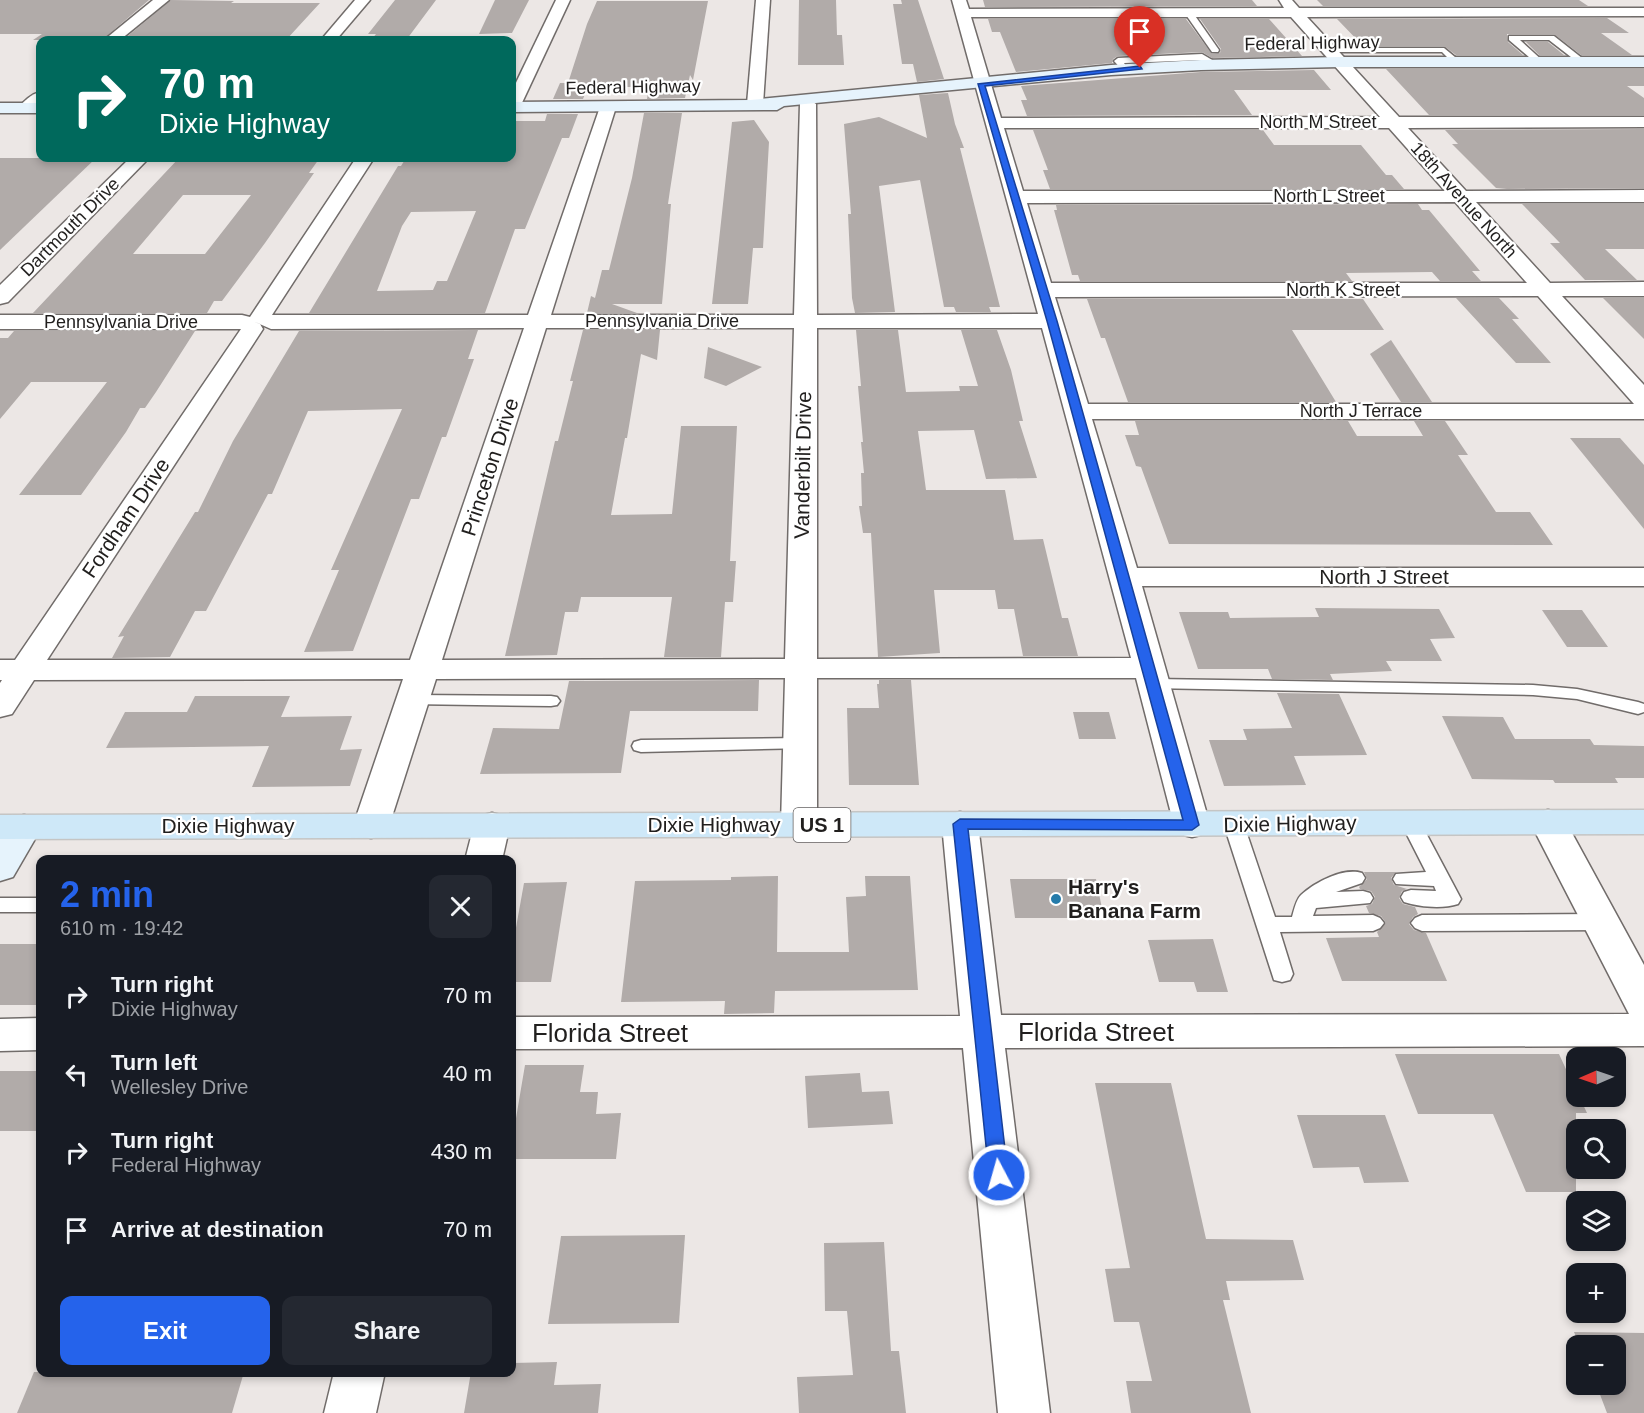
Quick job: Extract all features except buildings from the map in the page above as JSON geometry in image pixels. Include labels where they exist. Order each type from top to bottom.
[{"type":"main road","name":"Federal Highway","points":[[755,104],[981,84],[1215,57],[1335,56],[1458,62],[1644,62]]},
{"type":"main road","name":"Federal Highway","points":[[516,107],[808,105],[941,92],[981,84]]},
{"type":"main road","points":[[0,108],[34,108]]},
{"type":"main road","name":"Dixie Highway","points":[[12,827],[1644,822]]},
{"type":"main road","points":[[0,868],[12,827]]},
{"type":"street","points":[[116,36],[162,0]]},
{"type":"street","points":[[332,36],[363,0]]},
{"type":"street","points":[[516,99],[563,0]]},
{"type":"street","points":[[755,104],[763,0]]},
{"type":"street","points":[[1192,825],[1052,321],[960,6],[1188,12],[1290,6],[1644,12]]},
{"type":"street","name":"18th Avenue North","points":[[1290,6],[1644,400]]},
{"type":"street","points":[[1626,12],[1644,25]]},
{"type":"street","name":"Vanderbilt Drive","points":[[799,825],[808,105]]},
{"type":"street","name":"Princeton Drive","points":[[371,826],[608,107]]},
{"type":"street","name":"North M Street","points":[[993,123],[1644,122]]},
{"type":"street","name":"Dartmouth Drive","points":[[0,297],[136,162]]},
{"type":"street","name":"Fordham Drive","points":[[0,707],[13,670],[256,322],[361,162]]},
{"type":"street","name":"North L Street","points":[[1014,197],[1644,196]]},
{"type":"street","name":"North K Street","points":[[1043,290],[1644,289]]},
{"type":"street","name":"Pennsylvania Drive","points":[[0,322],[1052,321]]},
{"type":"street","name":"North J Terrace","points":[[1077,412],[1644,411]]},
{"type":"street","name":"North J Street","points":[[1124,577],[1644,577]]},
{"type":"street","points":[[13,670],[801,668],[1152,676]]},
{"type":"street","points":[[1548,822],[1644,1003]]},
{"type":"street","points":[[960,824],[1024,1413]]},
{"type":"street","points":[[484,855],[492,825]]},
{"type":"street","name":"Florida Street","points":[[516,1033],[1644,1030]]},
{"type":"street","points":[[0,1035],[36,1034]]},
{"type":"street","points":[[350,1413],[359,1377]]},
{"type":"lane","points":[[1188,12],[1215,57]]},
{"type":"lane","points":[[1540,62],[1512,38],[1551,38],[1583,62]]},
{"type":"lane","points":[[1152,676],[1533,690],[1577,693],[1638,708]]},
{"type":"lane","points":[[414,700],[551,701]]},
{"type":"lane","points":[[641,746],[800,744]]},
{"type":"lane","points":[[1411,823],[1442,879],[1462,923]]},
{"type":"lane","points":[[1234,825],[1282,974]]},
{"type":"lane","points":[[1300,924],[1308,901],[1335,883],[1355,878]]},
{"type":"lane","points":[[1442,879],[1407,888],[1451,898]]},
{"type":"lane","points":[[1308,901],[1363,898]]},
{"type":"lane","points":[[0,905],[36,905]]},
{"type":"lane","points":[[1422,923],[1600,922]]},
{"type":"lane","points":[[1267,925],[1373,923]]},
{"type":"place","name":"Harry's Banana Farm","points":[[1056,899]]},
{"type":"route","points":[[999,1175],[960,824],[1192,825],[1052,321],[981,84],[1140,68]]}]
